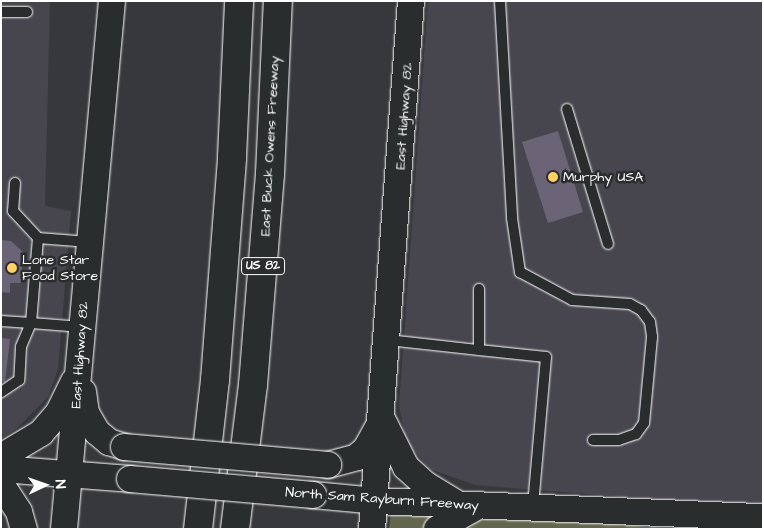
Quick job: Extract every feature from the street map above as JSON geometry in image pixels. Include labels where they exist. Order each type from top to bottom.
[{"type":"highway","name":"US 82","points":[[198,529],[215,380],[232,157],[239,1]]},
{"type":"highway","name":"East Buck Owens Freeway","points":[[235,529],[253,385],[270,174],[278,1]]},
{"type":"main road","name":"East Highway 82","points":[[64,529],[71,474],[89,242],[112,1]]},
{"type":"main road","name":"East Highway 82","points":[[372,529],[376,501],[388,340],[411,1]]},
{"type":"main road","points":[[79,372],[86,413],[97,432],[109,442],[124,447],[328,465],[357,457],[372,440],[382,419]]},
{"type":"main road","points":[[1,456],[41,433],[59,412],[79,372]]},
{"type":"main road","points":[[382,419],[406,467],[426,485],[469,504],[437,529]]},
{"type":"main road","name":"North Sam Rayburn Freeway","points":[[1,469],[376,501],[763,517]]},
{"type":"main road","points":[[1,484],[19,512],[24,529]]},
{"type":"lane","points":[[500,1],[512,218],[520,272],[572,300],[630,304],[641,310],[650,322],[652,337],[644,423],[636,434],[619,440],[594,440]]},
{"type":"lane","points":[[1,12],[27,12]]},
{"type":"lane","points":[[568,109],[608,244]]},
{"type":"lane","points":[[15,183],[13,211],[38,238],[89,242]]},
{"type":"lane","points":[[1,392],[19,380],[21,346],[31,323],[38,238]]},
{"type":"lane","points":[[479,289],[479,350]]},
{"type":"lane","points":[[1,321],[82,327]]},
{"type":"lane","points":[[388,340],[546,357],[533,507]]},
{"type":"shaded area","points":[[1,1],[50,1],[45,206],[71,211],[58,369],[48,397],[16,429],[2,438]]},
{"type":"shaded area","points":[[428,1],[763,1],[763,508],[475,485],[430,469],[406,442],[399,406]]},
{"type":"green space","points":[[392,505],[447,509],[426,529],[389,529]]},
{"type":"green space","points":[[494,518],[673,529],[458,529],[473,521]]},
{"type":"building","name":"Murphy USA","points":[[558,131],[583,212],[548,223],[522,142]]},
{"type":"building","name":"Lone Star Food Store","points":[[1,240],[11,241],[23,252],[21,283],[10,283],[10,293],[1,292]]},
{"type":"building","points":[[1,338],[10,339],[5,382],[1,381]]},
{"type":"place","name":"Murphy USA","points":[[553,177]]},
{"type":"place","name":"Lone Star Food Store","points":[[12,268]]}]
